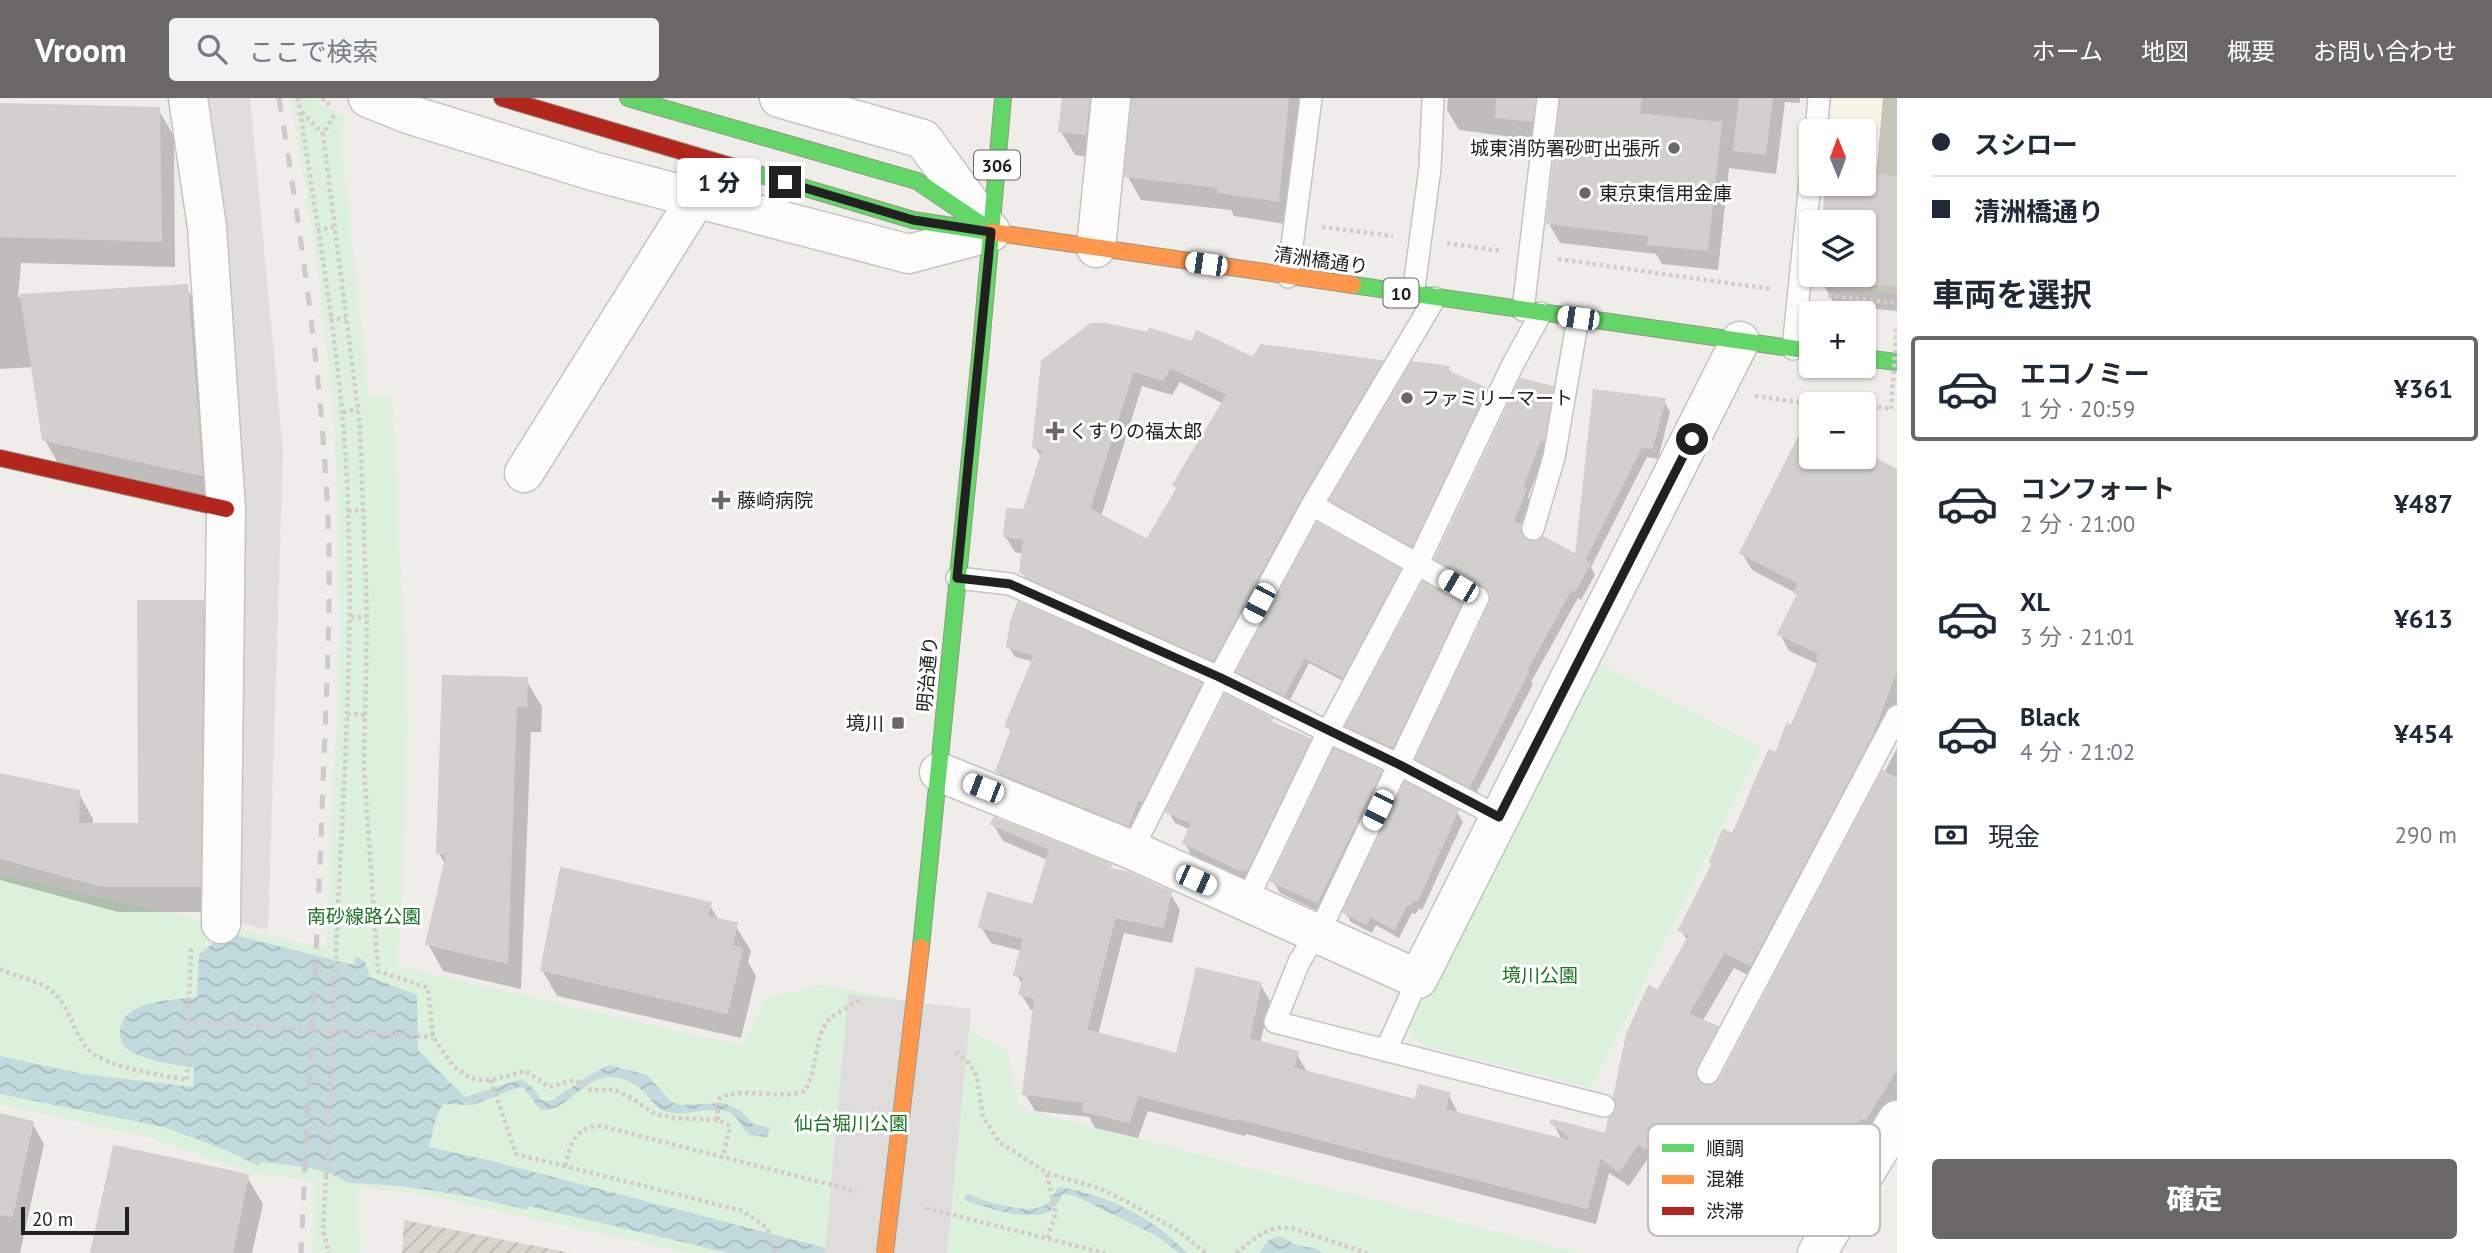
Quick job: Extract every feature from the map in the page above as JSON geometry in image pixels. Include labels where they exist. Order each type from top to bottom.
[{"type":"main road","name":"清洲橋通り","points":[[502,98],[913,220],[1799,350]]},
{"type":"main road","name":"清洲橋通り","points":[[628,98],[918,181],[991,232]]},
{"type":"main road","name":"明治通り","points":[[885,1253],[939,772],[1003,98]]},
{"type":"main road","points":[[1876,359],[1897,362]]},
{"type":"main road","points":[[0,458],[226,509]]},
{"type":"street","points":[[188,98],[207,227],[226,509],[221,924]]},
{"type":"street","points":[[353,103],[411,115],[596,172],[909,254],[991,232],[923,139],[779,98]]},
{"type":"street","points":[[1096,248],[1111,98]]},
{"type":"street","points":[[524,473],[696,199]]},
{"type":"street","points":[[939,772],[1132,850],[1418,979],[1740,341]]},
{"type":"street","points":[[1818,1253],[1828,1236]]},
{"type":"lane","points":[[1288,276],[1311,98]]},
{"type":"lane","points":[[1413,295],[1430,168],[1433,98]]},
{"type":"lane","points":[[1246,902],[1328,732],[1418,563],[1513,364],[1532,312],[1530,255],[1548,98]]},
{"type":"lane","points":[[1817,119],[1819,98]]},
{"type":"lane","points":[[1799,301],[1809,196]]},
{"type":"lane","points":[[1132,850],[1219,677],[1312,505],[1435,298]]},
{"type":"lane","points":[[1533,529],[1553,457],[1578,318]]},
{"type":"lane","points":[[1312,505],[1478,598],[1318,934],[1299,962],[1275,1022],[1604,1106]]},
{"type":"lane","points":[[957,578],[1010,584],[1219,677],[1400,765],[1499,817]]},
{"type":"lane","points":[[1708,1073],[1897,716]]},
{"type":"lane","points":[[1386,1050],[1418,979]]},
{"type":"path","points":[[298,98],[342,411],[351,617],[323,1230],[329,1253]]},
{"type":"path","points":[[323,134],[353,103]]},
{"type":"path","points":[[300,111],[323,134],[358,410],[367,617],[363,769],[378,971],[428,988],[433,1037],[454,1067],[470,1078],[491,1080],[526,1071],[549,1087],[575,1080],[591,1090],[615,1090],[633,1098],[659,1116],[718,1120],[730,1126],[723,1157]]},
{"type":"path","points":[[1295,223],[1799,293],[1897,303]]},
{"type":"path","points":[[317,230],[334,227]]},
{"type":"path","points":[[330,320],[346,318]]},
{"type":"path","points":[[1876,407],[1891,409],[1897,325]]},
{"type":"path","points":[[1716,391],[1799,402]]},
{"type":"path","points":[[342,411],[358,410]]},
{"type":"path","points":[[348,510],[364,510]]},
{"type":"path","points":[[351,617],[367,617]]},
{"type":"path","points":[[347,714],[366,715]]},
{"type":"path","points":[[0,968],[15,976],[45,985],[56,994],[67,1010],[79,1039],[91,1052],[107,1062],[187,1080],[189,984]]},
{"type":"path","points":[[718,1120],[717,1101],[729,1093],[786,1096],[804,1091],[811,1082],[826,1024],[860,1000]]},
{"type":"path","points":[[188,1022],[433,1037]]},
{"type":"path","points":[[956,1052],[971,1065],[976,1077],[983,1117],[999,1142],[1047,1174],[1098,1188],[1126,1201],[1175,1229],[1206,1253]]},
{"type":"path","points":[[1708,1073],[1856,1124]]},
{"type":"path","points":[[491,1080],[516,1154],[743,1211],[767,1228],[776,1253]]},
{"type":"path","points":[[565,1166],[572,1139],[588,1126],[601,1126],[858,1191]]},
{"type":"path","points":[[1047,1174],[1056,1213],[1047,1239]]},
{"type":"path","points":[[912,1205],[1105,1253]]},
{"type":"path","points":[[1236,1253],[1267,1230],[1279,1227],[1291,1228],[1367,1253]]},
{"type":"shaded area","points":[[204,98],[250,98],[283,451],[268,930],[235,922]]},
{"type":"shaded area","points":[[1833,98],[1897,98],[1897,294],[1832,287],[1876,287],[1876,210],[1821,210],[1823,196],[1876,196],[1876,119],[1830,119]]},
{"type":"shaded area","points":[[404,1220],[571,1253],[402,1253]]},
{"type":"green space","name":"仙台堀川公園","points":[[291,98],[318,98],[320,104],[345,118],[341,140],[369,397],[392,397],[408,720],[400,939],[396,966],[742,1046],[765,999],[821,985],[915,1001],[1007,1051],[1019,1108],[1577,1253],[690,1253],[425,1195],[361,1187],[360,1253],[312,1253],[315,1181],[251,1172],[148,1137],[0,1104],[0,874],[326,949],[341,627],[334,409],[316,252]]},
{"type":"green space","name":"境川公園","points":[[1593,660],[1761,748],[1591,1088],[1426,1046],[1412,1037],[1409,1028]]},
{"type":"water","points":[[227,933],[354,965],[356,956],[365,962],[370,977],[417,995],[418,1050],[465,1097],[521,1079],[531,1086],[542,1100],[551,1101],[609,1065],[647,1075],[671,1102],[681,1105],[724,1103],[741,1111],[753,1124],[770,1128],[767,1137],[754,1136],[747,1133],[728,1112],[667,1112],[634,1084],[611,1077],[592,1082],[549,1110],[540,1109],[524,1088],[519,1087],[473,1105],[443,1104],[437,1115],[429,1147],[845,1253],[729,1253],[529,1206],[527,1210],[438,1191],[347,1183],[330,1173],[306,1168],[260,1162],[258,1166],[233,1153],[164,1127],[0,1094],[0,1056],[83,1074],[193,1087],[194,1068],[153,1060],[125,1048],[120,1036],[122,1022],[128,1014],[150,1004],[197,997],[199,954]]},
{"type":"water","points":[[1058,1187],[1093,1195],[1128,1210],[1160,1229],[1187,1253],[1179,1253],[1157,1236],[1075,1196],[1063,1194],[1050,1211],[1031,1215],[1007,1213],[964,1200],[967,1194],[1006,1206],[1037,1208],[1049,1202]]},
{"type":"water","points":[[1279,1236],[1323,1253],[1259,1253],[1269,1240]]},
{"type":"pier","points":[[848,994],[971,1009],[947,1253],[825,1253]]},
{"type":"building","points":[[1063,98],[1089,98],[1085,134],[1059,131]]},
{"type":"building","points":[[1132,98],[1288,98],[1278,201],[1218,192],[1219,187],[1125,176]]},
{"type":"building","points":[[1497,98],[1535,98],[1532,121],[1496,117]]},
{"type":"building","points":[[1561,98],[1641,98],[1639,114],[1721,123],[1707,250],[1648,244],[1649,235],[1547,223]]},
{"type":"building","points":[[1740,98],[1772,98],[1765,154],[1734,150]]},
{"type":"building","points":[[0,104],[159,108],[161,241],[0,236]]},
{"type":"building","points":[[1876,175],[1897,177],[1897,286],[1876,284],[1876,210],[1824,210],[1825,196],[1876,196]]},
{"type":"building","points":[[187,285],[202,475],[43,440],[21,295]]},
{"type":"building","points":[[1091,324],[1106,324],[1148,333],[1150,329],[1192,342],[1197,331],[1253,358],[1261,345],[1382,361],[1300,499],[1213,660],[1020,572],[1024,539],[1004,536],[1007,509],[1024,510],[1043,450],[1033,447],[1042,361]],"holes":[[[1170,367],[1228,394],[1173,485],[1178,487],[1147,540],[1089,509],[1133,371],[1163,380]]]},
{"type":"building","points":[[1412,362],[1449,367],[1447,371],[1487,389],[1412,546],[1330,500]]},
{"type":"building","points":[[1521,379],[1553,387],[1544,441],[1540,440],[1522,488],[1526,489],[1513,521],[1520,525],[1521,533],[1529,541],[1537,542],[1543,537],[1576,555],[1594,390],[1665,399],[1652,448],[1641,447],[1584,560],[1590,563],[1575,591],[1571,589],[1526,671],[1528,672],[1469,787],[1416,759],[1491,597],[1484,587],[1435,559]]},
{"type":"building","points":[[1799,437],[1799,469],[1876,469],[1876,459],[1897,470],[1897,669],[1871,737],[1750,965],[1724,952],[1688,1014],[1718,1027],[1695,1073],[1701,1084],[1708,1086],[1720,1079],[1883,771],[1897,779],[1897,1068],[1865,1120],[1860,1117],[1857,1124],[1648,1124],[1648,1149],[1638,1144],[1619,1171],[1600,1157],[1587,1208],[1138,1095],[1129,1122],[1083,1111],[1085,1102],[1023,1094],[1035,998],[1019,994],[1024,977],[1014,975],[1024,938],[979,927],[988,893],[1033,905],[1050,849],[991,824],[994,818],[1111,865],[1110,869],[1129,873],[1171,892],[1163,927],[1115,917],[1086,1030],[1177,1054],[1197,968],[1261,983],[1249,1039],[1298,1052],[1293,1068],[1415,1100],[1419,1085],[1449,1093],[1445,1110],[1569,1141],[1570,1137],[1551,1123],[1552,1120],[1606,1134],[1609,1118],[1617,1109],[1614,1097],[1627,1034],[1649,986],[1658,991],[1690,935],[1679,930],[1713,863],[1710,862],[1723,830],[1733,834],[1769,750],[1776,753],[1787,724],[1792,725],[1820,659],[1817,658],[1819,653],[1778,634],[1798,594],[1794,592],[1799,583],[1740,553]]},
{"type":"building","points":[[1317,523],[1400,569],[1343,677],[1304,657],[1284,695],[1237,671]]},
{"type":"building","points":[[1423,582],[1461,603],[1393,747],[1346,726]]},
{"type":"building","points":[[138,601],[203,601],[200,886],[102,886],[0,858],[0,774],[79,791],[78,824],[139,824]]},
{"type":"building","points":[[1018,602],[1201,683],[1142,801],[1138,799],[1128,825],[996,771],[1012,729],[1005,726],[1035,655],[1007,647]]},
{"type":"building","points":[[443,676],[527,678],[526,706],[516,706],[507,963],[426,944],[447,854],[437,853]]},
{"type":"building","points":[[1225,695],[1272,719],[1270,722],[1310,739],[1247,870],[1243,868],[1242,871],[1183,843],[1192,823],[1166,812]]},
{"type":"building","points":[[1334,749],[1381,771],[1317,902],[1271,881]]},
{"type":"building","points":[[1405,782],[1458,810],[1417,901],[1413,899],[1410,905],[1407,904],[1394,929],[1370,916],[1366,924],[1343,912]]},
{"type":"building","points":[[561,868],[711,903],[707,917],[737,923],[732,946],[742,949],[727,1013],[541,970]]},
{"type":"building","points":[[0,1114],[33,1122],[12,1216],[0,1214]]},
{"type":"building","points":[[114,1146],[248,1175],[232,1253],[91,1253]]},
{"type":"railway","points":[[279,98],[312,323],[323,436],[329,549],[321,841],[301,1253]]},
{"type":"traffic: fast","points":[[628,98],[917,181],[985,227]]},
{"type":"traffic: fast","points":[[921,947],[1003,98]]},
{"type":"traffic: fast","points":[[731,166],[913,220],[991,232]]},
{"type":"traffic: fast","points":[[1353,285],[1799,349]]},
{"type":"traffic: fast","points":[[1876,359],[1897,362]]},
{"type":"traffic: slow","points":[[991,232],[1353,285]]},
{"type":"traffic: slow","points":[[885,1253],[921,947]]},
{"type":"traffic: jam","points":[[502,98],[731,166]]},
{"type":"traffic: jam","points":[[0,458],[226,509]]},
{"type":"place","name":"城東消防署砂町出張所","points":[[1674,148]]},
{"type":"place","name":"東京東信用金庫","points":[[1585,193]]},
{"type":"place","name":"ファミリーマート","points":[[1407,398]]},
{"type":"place","name":"くすりの福太郎","points":[[1055,431]]},
{"type":"place","name":"藤崎病院","points":[[721,500]]},
{"type":"place","name":"境川","points":[[898,723]]},
{"type":"route","points":[[785,182],[913,220],[991,232],[957,578],[1010,584],[1219,677],[1400,765],[1499,817],[1692,439]]},
{"type":"park label","name":"南砂線路公園","points":[[364,916]]}]
